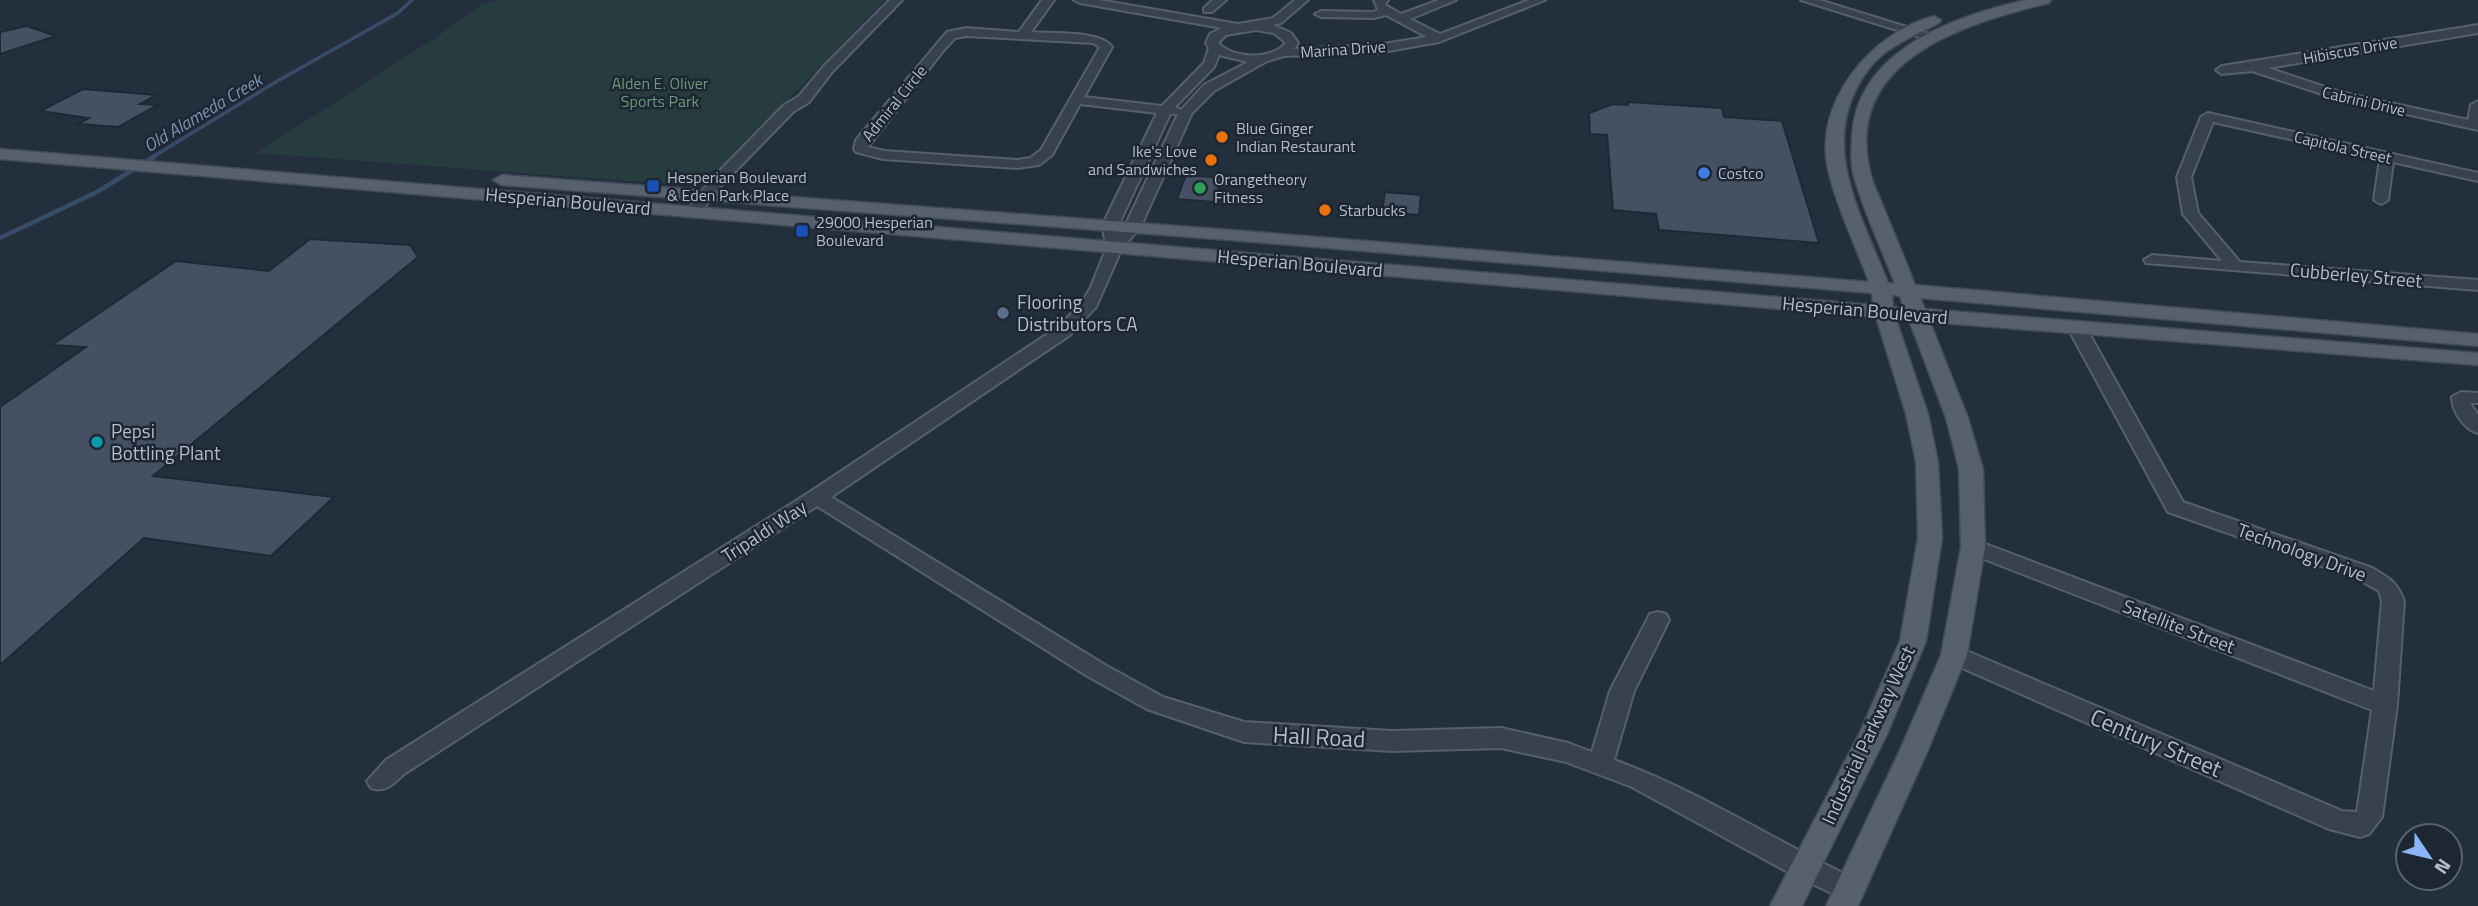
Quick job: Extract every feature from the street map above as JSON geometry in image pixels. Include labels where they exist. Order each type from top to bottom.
[{"type":"main road","points":[[1847,898],[1954,655],[1973,547],[1971,468],[1957,418],[1861,172],[1859,136],[1864,109],[1874,87],[1925,32],[1952,13],[1993,0]]},
{"type":"main road","points":[[1925,32],[2044,0]]},
{"type":"main road","name":"Industrial Parkway West","points":[[1786,906],[1874,732],[1913,641],[1930,538],[1927,462],[1917,414],[1867,253],[1836,169],[1835,133],[1841,105],[1858,73],[1876,53],[1925,32]]},
{"type":"main road","points":[[0,142],[143,153]]},
{"type":"main road","name":"Hesperian Boulevard","points":[[143,153],[1110,226],[1802,283],[1882,300],[1918,314],[2478,359]]},
{"type":"main road","name":"Hesperian Boulevard","points":[[0,154],[1115,247],[1882,300],[1909,292],[2478,340]]},
{"type":"main road","points":[[502,195],[526,185],[555,184]]},
{"type":"main road","points":[[1802,283],[1850,272],[1862,263],[1867,253]]},
{"type":"street","points":[[694,211],[713,195],[788,109],[804,99],[828,69],[896,0]]},
{"type":"street","points":[[1023,35],[1048,0]]},
{"type":"street","points":[[1080,0],[1243,27]]},
{"type":"street","points":[[1208,10],[1220,0]]},
{"type":"street","points":[[1115,247],[1132,228],[1186,112],[1209,88],[1291,45],[1282,29],[1302,0]]},
{"type":"street","points":[[1401,18],[1450,0]]},
{"type":"street","name":"Marina Drive","points":[[1213,44],[1240,57],[1377,49],[1439,38],[1539,0]]},
{"type":"street","points":[[1807,0],[1925,32]]},
{"type":"street","points":[[1824,0],[1925,32]]},
{"type":"street","points":[[1321,14],[1374,15],[1384,6],[1439,38]]},
{"type":"street","points":[[1160,13],[1213,44]]},
{"type":"street","points":[[1115,247],[1110,226],[1165,110],[1210,64],[1213,44],[1220,32],[1243,27]]},
{"type":"street","name":"Marina Drive","points":[[1243,27],[1282,29],[1313,41],[1406,43]]},
{"type":"street","name":"Hibiscus Drive","points":[[2222,70],[2478,29]]},
{"type":"street","name":"Admiral Circle","points":[[966,33],[1023,35],[1095,40],[1106,45],[1045,155],[1031,163],[883,155],[861,149],[861,143],[948,37],[966,33]]},
{"type":"street","name":"Cabrini Drive","points":[[2253,67],[2294,84],[2342,97],[2475,125]]},
{"type":"street","points":[[1076,100],[1186,112]]},
{"type":"street","points":[[2475,125],[2478,105]]},
{"type":"street","name":"Capitola Street","points":[[2234,265],[2191,214],[2184,177],[2208,117],[2478,177]]},
{"type":"street","points":[[2381,200],[2387,156]]},
{"type":"street","name":"Tripaldi Way","points":[[380,781],[395,767],[817,497],[1064,331],[1088,307],[1115,247]]},
{"type":"street","name":"Cubberley Street","points":[[2152,260],[2478,285]]},
{"type":"street","name":"Technology Drive","points":[[2077,328],[2175,507],[2364,573],[2388,587],[2393,601],[2385,705],[2369,817],[2360,826]]},
{"type":"street","points":[[2478,398],[2461,397],[2461,407],[2478,427]]},
{"type":"street","name":"Hall Road","points":[[817,497],[1097,671],[1155,703],[1244,732],[1392,741],[1501,738],[1601,763],[1641,780],[1804,868],[1847,898]]},
{"type":"street","name":"Satellite Street","points":[[1973,547],[2385,705]]},
{"type":"street","points":[[1601,763],[1622,691],[1658,620]]},
{"type":"street","name":"Century Street","points":[[1954,655],[2337,821],[2360,826]]},
{"type":"green space","name":"Alden E. Oliver Sports Park","points":[[499,0],[885,0],[714,176],[695,186],[256,153],[435,38],[482,4]]},
{"type":"building","points":[[27,26],[56,36],[0,54],[0,32]]},
{"type":"building","points":[[83,89],[156,95],[140,104],[158,105],[118,127],[78,124],[89,118],[40,111]]},
{"type":"building","name":"Costco","points":[[1628,102],[1722,108],[1724,117],[1782,121],[1819,243],[1659,230],[1656,214],[1613,210],[1607,135],[1590,134],[1589,113],[1613,104],[1628,105]]},
{"type":"building","name":"Orangetheory Fitness","points":[[1186,175],[1222,178],[1214,202],[1177,199]]},
{"type":"building","points":[[1385,192],[1421,195],[1419,215],[1382,212]]},
{"type":"building","name":"Pepsi Bottling Plant","points":[[310,239],[410,245],[418,257],[153,476],[334,497],[271,556],[144,538],[0,665],[0,407],[86,347],[52,345],[176,261],[269,271]]},
{"type":"waterway","name":"Old Alameda Creek","points":[[151,158],[274,83],[398,13],[412,0]]},
{"type":"waterway","name":"Old Alameda Creek","points":[[0,238],[97,192],[154,157]]},
{"type":"place","name":"Blue Ginger Indian Restaurant","points":[[1222,137]]},
{"type":"place","name":"Ike's Love and Sandwiches","points":[[1211,160]]},
{"type":"place","name":"Costco","points":[[1704,173]]},
{"type":"place","name":"Hesperian Boulevard & Eden Park Place","points":[[653,186]]},
{"type":"place","name":"Orangetheory Fitness","points":[[1200,188]]},
{"type":"place","name":"Starbucks","points":[[1325,210]]},
{"type":"place","name":"29000 Hesperian Boulevard","points":[[802,231]]},
{"type":"place","name":"Flooring Distributors CA","points":[[1003,313]]},
{"type":"place","name":"Pepsi Bottling Plant","points":[[97,442]]}]
